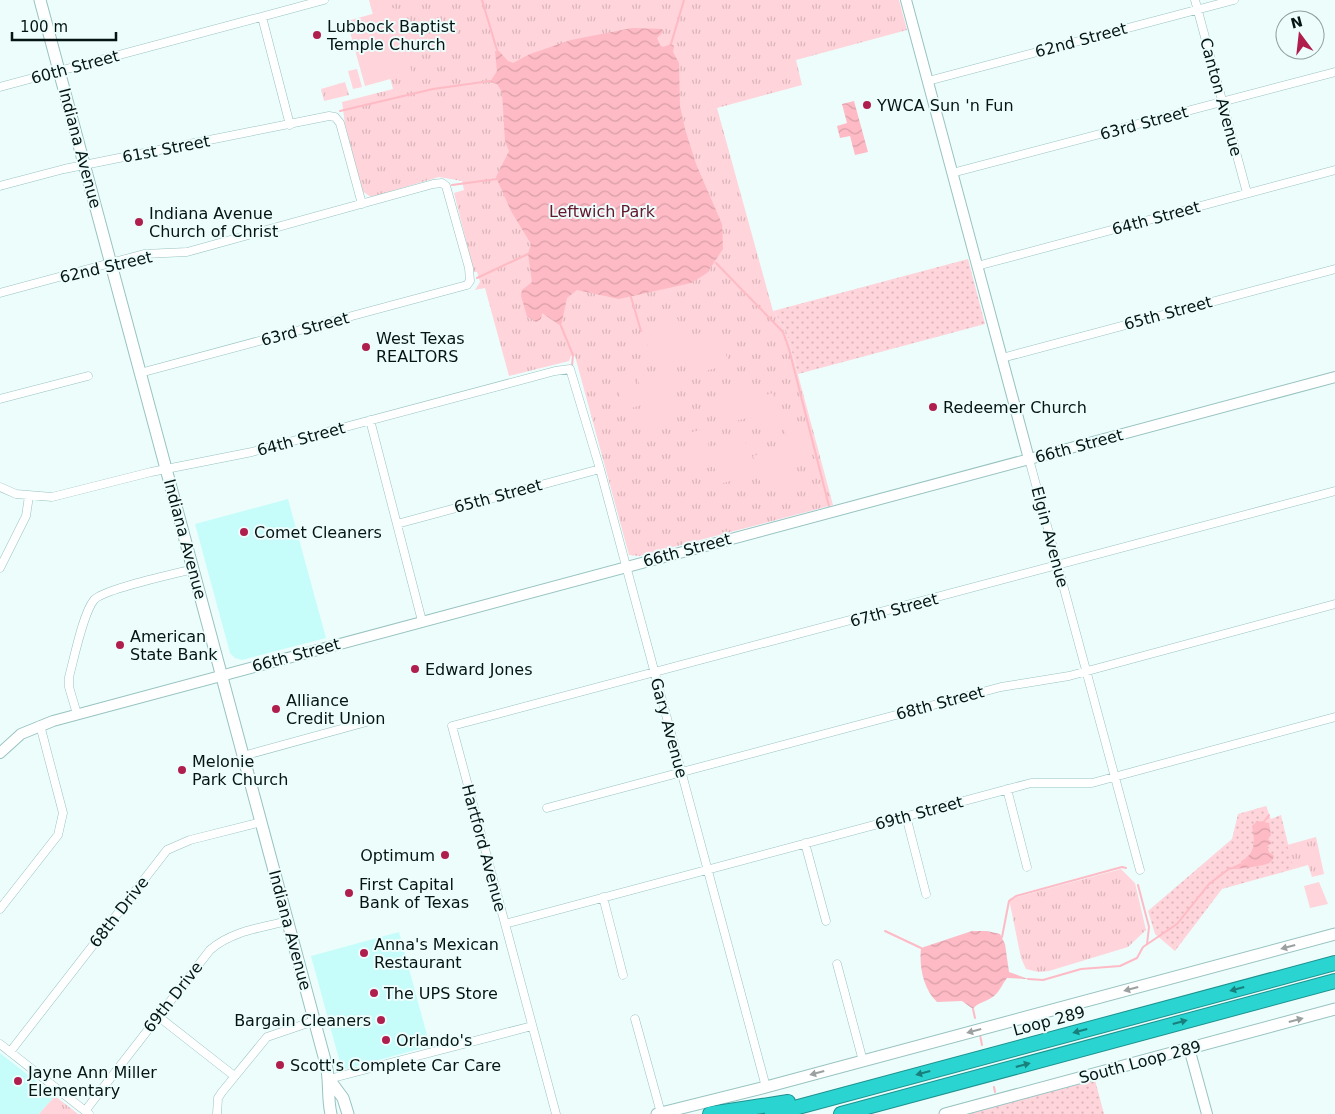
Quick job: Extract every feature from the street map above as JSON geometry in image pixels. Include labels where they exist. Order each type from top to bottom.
[{"type":"highway","name":"Loop 289","points":[[772,1114],[1335,963]]},
{"type":"highway","points":[[840,1114],[1335,981]]},
{"type":"highway","points":[[862,1114],[969,1080]]},
{"type":"highway","points":[[710,1114],[843,1095]]},
{"type":"main road","name":"Indiana Avenue","points":[[40,0],[330,1079],[343,1098],[348,1114]]},
{"type":"main road","points":[[659,1114],[1335,934]]},
{"type":"main road","name":"South Loop 289","points":[[945,1114],[1335,1009]]},
{"type":"main road","name":"Indiana Avenue","points":[[330,1079],[328,1101],[331,1114]]},
{"type":"street","name":"60th Street","points":[[0,87],[324,0]]},
{"type":"street","name":"Elgin Avenue","points":[[906,0],[1140,870]]},
{"type":"street","name":"Canton Avenue","points":[[1194,0],[1247,194]]},
{"type":"street","name":"62nd Street","points":[[928,81],[1234,0]]},
{"type":"street","points":[[262,17],[290,125]]},
{"type":"street","name":"63rd Street","points":[[952,173],[1335,72]]},
{"type":"street","name":"61st Street","points":[[0,186],[84,165],[332,117],[340,124],[362,204]]},
{"type":"street","name":"64th Street","points":[[977,266],[1335,170]]},
{"type":"street","name":"62nd Street","points":[[0,293],[144,254],[187,252],[433,184],[444,184],[448,193],[469,268],[469,283]]},
{"type":"street","name":"65th Street","points":[[1002,358],[1335,269]]},
{"type":"street","name":"63rd Street","points":[[140,373],[453,289],[469,283]]},
{"type":"street","name":"64th Street","points":[[0,487],[29,496],[52,497],[166,469],[252,452],[555,371],[570,369]]},
{"type":"street","name":"Gary Avenue","points":[[570,369],[600,468],[706,870],[766,1087]]},
{"type":"street","points":[[0,399],[88,376]]},
{"type":"street","name":"66th Street","points":[[1,751],[21,734],[40,725],[77,714],[1335,377]]},
{"type":"street","points":[[370,420],[422,621]]},
{"type":"street","name":"65th Street","points":[[397,524],[600,468]]},
{"type":"street","name":"67th Street","points":[[452,726],[1335,491]]},
{"type":"street","points":[[0,568],[26,516],[29,496]]},
{"type":"street","points":[[77,714],[69,687],[69,677],[92,596],[193,569]]},
{"type":"street","name":"68th Street","points":[[547,808],[1001,687],[1057,679],[1335,604]]},
{"type":"street","name":"69th Street","points":[[505,924],[1007,789],[1037,782],[1082,785],[1115,778],[1335,717]]},
{"type":"street","points":[[243,756],[370,721]]},
{"type":"street","points":[[0,909],[58,835],[62,824],[63,812],[40,725]]},
{"type":"street","name":"Hartford Avenue","points":[[452,726],[556,1114]]},
{"type":"street","points":[[1007,789],[1027,866]]},
{"type":"street","points":[[906,816],[926,894]]},
{"type":"street","name":"68th Drive","points":[[10,1052],[168,850],[190,840],[261,822]]},
{"type":"street","points":[[806,843],[826,921]]},
{"type":"street","points":[[603,897],[623,975]]},
{"type":"street","name":"69th Drive","points":[[87,1113],[210,950],[218,943],[237,934],[287,921]]},
{"type":"street","points":[[837,964],[863,1061]]},
{"type":"street","points":[[159,1017],[233,1076]]},
{"type":"street","points":[[635,1019],[659,1114]]},
{"type":"street","points":[[217,1114],[218,1098],[233,1076],[267,1037],[314,1021]]},
{"type":"street","points":[[330,1079],[532,1026]]},
{"type":"street","points":[[0,1044],[87,1113]]},
{"type":"street","points":[[1189,1048],[1207,1114]]},
{"type":"shaded area","points":[[288,499],[326,638],[242,660],[235,658],[230,653],[195,524]]},
{"type":"shaded area","points":[[399,932],[430,1046],[342,1070],[311,956]]},
{"type":"shaded area","name":"Jayne Ann Miller Elementary","points":[[0,1053],[55,1096],[39,1114],[0,1114]]},
{"type":"green space","name":"Leftwich Park","points":[[369,0],[899,0],[907,30],[796,60],[802,85],[717,108],[773,311],[786,330],[833,505],[639,556],[629,555],[575,356],[571,356],[569,361],[509,376],[485,288],[475,290],[480,282],[477,272],[474,272],[454,193],[464,190],[462,181],[439,177],[371,197],[362,191],[345,124],[342,102],[393,89]]},
{"type":"green space","points":[[394,8],[412,73],[365,86],[347,21]]},
{"type":"green space","points":[[357,69],[362,87],[353,89],[348,71]]},
{"type":"green space","points":[[345,82],[349,95],[324,101],[321,89]]},
{"type":"green space","points":[[968,259],[985,324],[798,374],[786,330],[773,311]]},
{"type":"green space","points":[[678,319],[683,338],[719,328],[729,365],[693,374],[688,356],[653,365],[643,329]]},
{"type":"green space","points":[[632,369],[637,388],[640,387],[638,378],[668,370],[682,415],[647,425],[642,405],[624,410],[614,374]]},
{"type":"green space","points":[[750,379],[755,398],[773,393],[783,429],[765,434],[759,415],[724,424],[715,388]]},
{"type":"green space","points":[[803,422],[813,459],[795,464],[799,482],[763,492],[753,456],[789,446],[784,427]]},
{"type":"green space","points":[[704,429],[709,447],[744,438],[754,475],[719,484],[714,466],[695,471],[685,434]]},
{"type":"green space","points":[[1266,806],[1271,819],[1281,815],[1294,869],[1222,889],[1175,951],[1155,934],[1148,911],[1232,839],[1238,814]]},
{"type":"green space","points":[[1316,837],[1324,874],[1312,877],[1308,865],[1294,869],[1287,845]]},
{"type":"green space","points":[[1121,869],[1135,883],[1146,930],[1128,947],[1049,971],[1038,972],[1026,969],[1021,958],[1009,899]]},
{"type":"green space","points":[[1319,882],[1328,904],[1310,908],[1304,886]]},
{"type":"green space","points":[[1095,1080],[1104,1114],[969,1114]]},
{"type":"green space","points":[[55,1096],[78,1114],[39,1114]]},
{"type":"water","points":[[632,28],[662,29],[663,32],[657,38],[660,45],[663,47],[671,44],[674,46],[673,52],[679,63],[680,106],[685,129],[696,164],[722,224],[723,249],[707,273],[691,283],[619,299],[577,290],[567,298],[561,326],[542,313],[541,319],[536,322],[527,316],[521,296],[522,290],[532,282],[528,254],[531,244],[511,211],[496,177],[509,151],[505,141],[502,92],[497,84],[490,82],[497,71],[495,51],[499,51],[508,61],[513,63],[530,54],[571,40]]},
{"type":"water","points":[[854,101],[868,152],[855,155],[850,136],[840,138],[837,126],[847,123],[842,104]]},
{"type":"water","points":[[1257,821],[1269,823],[1271,835],[1268,839],[1272,843],[1267,846],[1269,852],[1274,856],[1272,860],[1262,865],[1228,869],[1241,863],[1252,851],[1254,837],[1252,826]]},
{"type":"water","points":[[972,931],[987,931],[1000,934],[1005,944],[1009,972],[1028,979],[1007,978],[994,996],[973,1009],[962,1001],[937,1002],[925,984],[921,962],[921,948]]},
{"type":"waterway","points":[[482,0],[497,50]]},
{"type":"waterway","points":[[671,44],[684,0]]},
{"type":"waterway","points":[[340,111],[433,89],[490,81]]},
{"type":"waterway","points":[[452,185],[497,179]]},
{"type":"waterway","points":[[477,278],[528,254]]},
{"type":"waterway","points":[[716,263],[783,332],[829,506]]},
{"type":"waterway","points":[[631,297],[641,331]]},
{"type":"waterway","points":[[561,326],[573,355],[572,366]]},
{"type":"waterway","points":[[1263,823],[1269,815]]},
{"type":"waterway","points":[[1002,937],[1009,901],[1016,896],[1122,867],[1126,868]]},
{"type":"waterway","points":[[1028,979],[1043,980],[1081,969],[1120,966],[1137,958],[1143,947],[1177,924],[1209,884],[1230,868]]},
{"type":"waterway","points":[[1138,885],[1149,927],[1147,944]]},
{"type":"waterway","points":[[885,931],[921,948]]},
{"type":"waterway","points":[[973,1009],[975,1018]]},
{"type":"waterway","points":[[980,1035],[982,1045]]},
{"type":"waterway","points":[[994,1087],[995,1092]]},
{"type":"place","name":"Lubbock Baptist Temple Church","points":[[317,35]]},
{"type":"place","name":"YWCA Sun 'n Fun","points":[[867,105]]},
{"type":"place","name":"Indiana Avenue Church of Christ","points":[[139,222]]},
{"type":"place","name":"West Texas REALTORS","points":[[366,347]]},
{"type":"place","name":"Redeemer Church","points":[[933,407]]},
{"type":"place","name":"Comet Cleaners","points":[[244,532]]},
{"type":"place","name":"American State Bank","points":[[120,645]]},
{"type":"place","name":"Edward Jones","points":[[415,669]]},
{"type":"place","name":"Alliance Credit Union","points":[[276,709]]},
{"type":"place","name":"Melonie Park Church","points":[[182,770]]},
{"type":"place","name":"Optimum","points":[[445,855]]},
{"type":"place","name":"First Capital Bank of Texas","points":[[349,893]]},
{"type":"place","name":"Anna's Mexican Restaurant","points":[[364,953]]},
{"type":"place","name":"The UPS Store","points":[[374,993]]},
{"type":"place","name":"Bargain Cleaners","points":[[381,1020]]},
{"type":"place","name":"Orlando's","points":[[386,1040]]},
{"type":"place","name":"Scott's Complete Car Care","points":[[280,1065]]},
{"type":"place","name":"Jayne Ann Miller Elementary","points":[[18,1081]]}]
